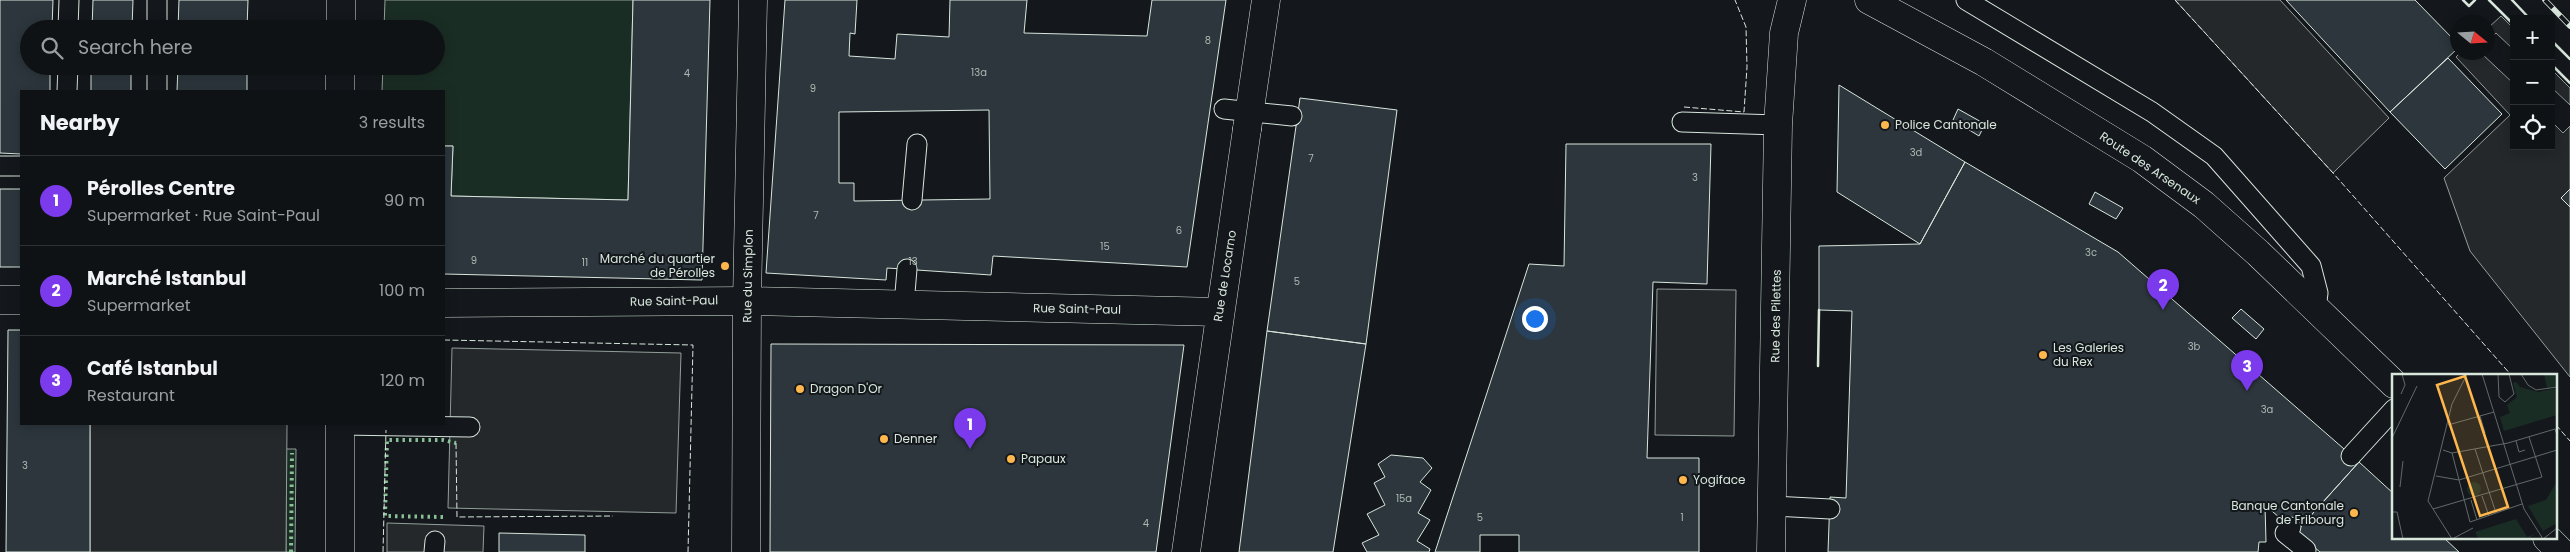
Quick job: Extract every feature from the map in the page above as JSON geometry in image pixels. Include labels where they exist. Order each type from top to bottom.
[{"type":"street","points":[[341,0],[341,20]]},
{"type":"street","name":"Rue du Simplon","points":[[746,552],[747,301],[753,0]]},
{"type":"street","name":"Rue de Locarno","points":[[1186,552],[1220,312],[1241,117],[1266,0]]},
{"type":"street","name":"Rue des Pilettes","points":[[1772,552],[1778,125],[1784,34],[1792,0]]},
{"type":"street","name":"Route des Arsenaux","points":[[1869,0],[1984,62],[2142,159],[2204,205],[2316,308],[2392,382]]},
{"type":"street","points":[[340,75],[340,90]]},
{"type":"street","points":[[0,300],[20,300]]},
{"type":"street","name":"Rue Saint-Paul","points":[[445,303],[747,301],[1220,312]]},
{"type":"street","points":[[340,425],[340,552]]},
{"type":"street","points":[[2549,540],[2561,552]]},
{"type":"lane","points":[[68,20],[69,0]]},
{"type":"lane","points":[[157,0],[157,20]]},
{"type":"lane","points":[[1966,0],[2152,112],[2214,156],[2311,266],[2318,293],[2316,308]]},
{"type":"lane","points":[[67,90],[68,75]]},
{"type":"lane","points":[[157,75],[157,90]]},
{"type":"lane","points":[[1241,117],[1292,116]]},
{"type":"lane","points":[[1682,122],[1778,125]]},
{"type":"lane","points":[[912,200],[917,144]]},
{"type":"lane","points":[[0,166],[20,166]]},
{"type":"lane","points":[[904,305],[907,269]]},
{"type":"lane","points":[[2351,456],[2392,411]]},
{"type":"lane","points":[[383,425],[470,427]]},
{"type":"lane","points":[[1772,506],[1830,509]]},
{"type":"lane","points":[[2291,527],[2285,533],[2306,550]]},
{"type":"green space","points":[[385,0],[633,0],[628,200],[451,196],[453,146],[445,146],[445,90],[382,90],[383,75],[445,75],[445,20],[384,20]]},
{"type":"green space","points":[[286,449],[296,449],[295,552],[286,552]]},
{"type":"shaded area","points":[[2175,0],[2280,0],[2389,118],[2333,173]]},
{"type":"shaded area","points":[[2501,16],[2510,25],[2510,46],[2495,34],[2495,22]]},
{"type":"shaded area","points":[[2459,60],[2488,60],[2510,80],[2510,115]]},
{"type":"shaded area","points":[[2555,73],[2570,88],[2570,105],[2555,91]]},
{"type":"shaded area","points":[[2510,115],[2510,150],[2555,150],[2555,125],[2563,133],[2570,126],[2570,189],[2561,198],[2570,207],[2570,377],[2470,251],[2444,178]]},
{"type":"shaded area","points":[[1657,289],[1736,290],[1734,436],[1655,435]]},
{"type":"shaded area","points":[[452,348],[681,353],[676,513],[448,508]]},
{"type":"shaded area","points":[[90,425],[287,425],[286,552],[90,552]]},
{"type":"shaded area","points":[[387,523],[484,526],[483,552],[387,552]]},
{"type":"building","points":[[0,0],[53,0],[52,20],[20,20],[20,75],[50,75],[50,90],[20,90],[20,154],[0,153]]},
{"type":"building","points":[[93,0],[133,0],[132,20],[92,20]]},
{"type":"building","points":[[179,0],[248,0],[247,20],[178,20]]},
{"type":"building","points":[[633,0],[710,0],[702,280],[445,274],[445,146],[453,146],[451,196],[628,200]]},
{"type":"building","points":[[785,0],[857,0],[855,34],[850,33],[849,56],[895,59],[897,34],[949,37],[950,0],[1027,0],[1024,33],[1147,36],[1152,0],[1226,0],[1187,267],[993,256],[991,275],[887,268],[886,280],[766,273]],"holes":[[[989,110],[990,199],[854,201],[854,183],[839,183],[839,112]]]},
{"type":"building","points":[[2286,0],[2415,0],[2450,36],[2450,56],[2390,112]]},
{"type":"building","points":[[2448,58],[2502,114],[2445,169],[2390,112]]},
{"type":"building","points":[[91,75],[131,75],[131,90],[91,90]]},
{"type":"building","points":[[178,75],[247,75],[247,90],[177,90]]},
{"type":"building","points":[[1839,85],[1965,162],[1920,244],[1837,192]]},
{"type":"building","points":[[1300,98],[1397,110],[1366,344],[1267,331]]},
{"type":"building","points":[[1958,109],[1985,124],[1979,136],[1953,120]]},
{"type":"building","points":[[1566,144],[1711,144],[1707,284],[1653,282],[1647,458],[1699,458],[1699,552],[1519,552],[1519,535],[1480,535],[1480,552],[1435,552],[1529,264],[1564,266]]},
{"type":"building","name":"Les Galeries du Rex","points":[[1965,162],[2118,252],[2359,462],[2296,532],[2265,505],[2266,542],[2259,542],[2258,552],[1828,552],[1830,497],[1846,498],[1852,311],[1819,310],[1819,246],[1920,244]]},
{"type":"building","points":[[0,189],[20,189],[20,267],[0,267]]},
{"type":"building","points":[[2570,189],[2570,207],[2561,198]]},
{"type":"building","points":[[2095,192],[2123,208],[2116,219],[2089,204]]},
{"type":"building","points":[[2241,309],[2264,329],[2256,339],[2232,318]]},
{"type":"building","points":[[8,330],[20,330],[20,425],[90,425],[90,552],[6,552]]},
{"type":"building","points":[[1267,331],[1366,344],[1333,552],[1239,552]]},
{"type":"building","points":[[771,344],[1184,345],[1156,552],[770,552]]},
{"type":"building","points":[[1391,455],[1423,458],[1432,468],[1420,482],[1431,490],[1418,513],[1430,520],[1417,541],[1430,549],[1429,552],[1367,552],[1362,543],[1379,535],[1367,514],[1385,505],[1374,483],[1385,477],[1378,464]]},
{"type":"building","name":"Banque Cantonale de Fribourg","points":[[2359,462],[2392,492],[2392,540],[2446,540],[2459,552],[2320,552],[2296,532]]},
{"type":"building","points":[[499,533],[585,535],[585,552],[499,552]]},
{"type":"railway","points":[[2545,0],[2570,26]]},
{"type":"hedge","points":[[443,517],[385,516],[387,440],[443,440],[456,443]]},
{"type":"hedge","points":[[291,552],[292,453]]},
{"type":"fence","points":[[1684,107],[1744,112],[1747,67],[1746,27],[1735,0]]},
{"type":"fence","points":[[2175,0],[2333,173],[2510,374]]},
{"type":"fence","points":[[445,340],[693,345],[688,552]]},
{"type":"fence","points":[[2558,427],[2570,441]]},
{"type":"fence","points":[[383,552],[386,430]]},
{"type":"fence","points":[[456,443],[457,517],[613,516]]},
{"type":"wall","points":[[2463,0],[2469,6],[2475,0]]},
{"type":"wall","points":[[2489,0],[2510,21]]},
{"type":"wall","points":[[2512,0],[2526,15]]},
{"type":"wall","points":[[2555,44],[2570,59]]},
{"type":"wall","points":[[2555,68],[2570,83]]},
{"type":"wall","points":[[1818,366],[1819,310]]},
{"type":"place","name":"Police Cantonale","points":[[1885,125]]},
{"type":"place","name":"Marché du quartier de Pérolles","points":[[725,266]]},
{"type":"place","name":"Marché Istanbul","points":[[2163,310]]},
{"type":"place","name":"Les Galeries du Rex","points":[[2043,355]]},
{"type":"place","name":"Dragon D'Or","points":[[800,389]]},
{"type":"place","name":"Café Istanbul","points":[[2247,391]]},
{"type":"place","name":"Denner","points":[[884,439]]},
{"type":"place","name":"Pérolles Centre","points":[[970,449]]},
{"type":"place","name":"Papaux","points":[[1011,459]]},
{"type":"place","name":"Yogiface","points":[[1683,480]]},
{"type":"place","name":"Banque Cantonale de Fribourg","points":[[2354,513]]}]
